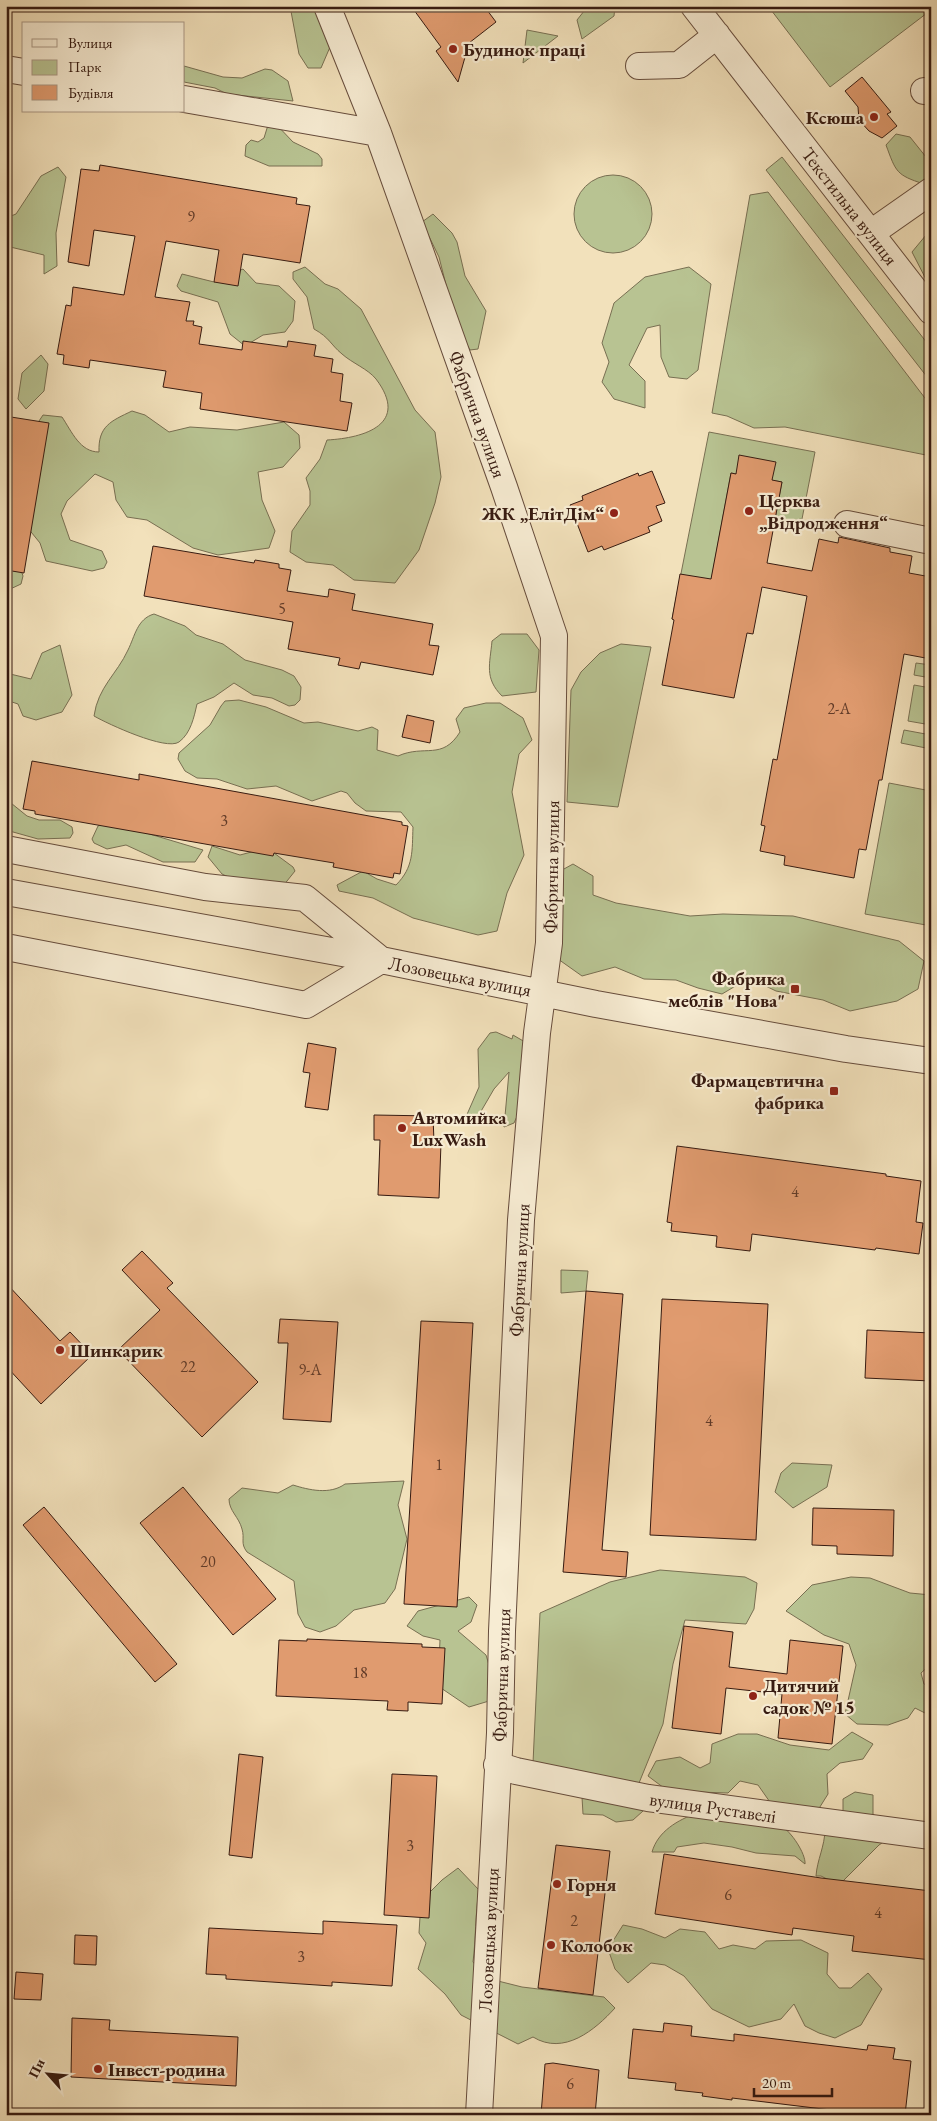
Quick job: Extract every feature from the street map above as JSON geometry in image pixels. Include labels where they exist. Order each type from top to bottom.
[{"type":"street","name":"Фабрична вулиця","points":[[327,6],[378,133],[504,487],[554,636],[549,943],[538,1033],[520,1220],[497,1765]]},
{"type":"street","name":"Текстильна вулиця","points":[[694,6],[931,311]]},
{"type":"street","points":[[639,66],[679,65],[717,35]]},
{"type":"street","points":[[6,69],[22,72]]},
{"type":"street","points":[[185,99],[378,133]]},
{"type":"street","points":[[871,233],[931,191]]},
{"type":"street","points":[[847,524],[931,542]]},
{"type":"street","points":[[6,849],[204,887],[305,898],[381,960],[306,1005],[6,947]]},
{"type":"street","name":"Лозовецька вулиця","points":[[6,892],[381,960],[544,993],[846,1049],[925,1057]]},
{"type":"street","name":"Лозовецька вулиця","points":[[479,2115],[497,1765]]},
{"type":"street","name":"вулиця Руставелі","points":[[497,1765],[516,1771],[648,1798],[931,1836]]},
{"type":"green space","points":[[290,6],[320,6],[330,47],[321,68],[308,68],[299,54]]},
{"type":"green space","points":[[588,6],[615,6],[614,16],[582,39],[577,20]]},
{"type":"green space","points":[[768,6],[931,6],[931,10],[830,87]]},
{"type":"green space","points":[[527,30],[558,36],[523,63]]},
{"type":"green space","points":[[185,66],[223,77],[242,78],[265,69],[272,70],[288,81],[293,101],[227,94],[215,88],[185,82]]},
{"type":"green space","points":[[274,122],[293,142],[318,154],[322,159],[322,166],[269,166],[245,156],[246,145],[251,140],[258,142],[264,138],[268,125]]},
{"type":"green space","points":[[896,134],[910,137],[926,157],[929,175],[924,184],[902,175],[895,167],[886,145]]},
{"type":"green space","points":[[782,157],[931,348],[931,382],[766,170]]},
{"type":"green space","points":[[58,167],[66,177],[56,233],[57,266],[44,274],[44,255],[6,246],[6,218],[16,214],[41,176]]},
{"type":"green space","points":[[613,175],[628,178],[641,186],[649,199],[652,214],[649,229],[641,242],[628,250],[613,253],[598,250],[585,242],[577,229],[574,214],[577,199],[585,186],[598,178]]},
{"type":"green space","points":[[768,192],[931,406],[931,456],[785,427],[754,428],[727,416],[712,413],[750,195]]},
{"type":"green space","points":[[433,214],[452,233],[457,242],[465,276],[486,311],[478,349],[470,350],[456,325],[439,257],[422,222]]},
{"type":"green space","points":[[931,229],[931,289],[912,252]]},
{"type":"green space","points":[[305,267],[325,284],[338,289],[361,309],[415,410],[435,432],[441,477],[435,503],[419,550],[395,583],[354,580],[333,565],[306,562],[290,552],[292,531],[310,505],[310,491],[306,478],[320,459],[327,440],[341,439],[368,432],[378,426],[385,418],[388,407],[385,394],[373,375],[346,357],[314,329],[307,297],[293,279],[293,272]]},
{"type":"green space","points":[[689,267],[711,284],[698,370],[687,379],[669,377],[661,357],[660,325],[647,328],[629,365],[645,381],[645,408],[614,399],[602,382],[609,362],[602,343],[614,303],[645,277]]},
{"type":"green space","points":[[243,269],[256,283],[279,286],[295,301],[293,321],[285,332],[263,335],[245,346],[230,334],[218,302],[181,291],[177,286],[182,274],[214,282]]},
{"type":"green space","points":[[41,355],[48,364],[44,391],[26,409],[18,399],[22,373]]},
{"type":"green space","points":[[132,411],[145,415],[169,432],[190,427],[237,430],[284,422],[299,435],[300,448],[283,467],[258,472],[262,500],[275,531],[269,548],[218,555],[193,548],[147,520],[127,517],[116,500],[113,482],[95,474],[67,501],[61,514],[70,540],[102,551],[107,562],[104,568],[92,571],[46,561],[40,543],[23,522],[35,427],[43,415],[62,417],[73,435],[82,445],[87,449],[99,452],[99,443],[103,430],[118,418]]},
{"type":"green space","points":[[709,432],[815,452],[802,519],[774,523],[782,482],[731,473],[703,625],[672,619]]},
{"type":"green space","points":[[6,564],[20,567],[23,576],[21,584],[6,591]]},
{"type":"green space","points":[[154,614],[185,626],[196,635],[223,644],[245,660],[282,670],[294,676],[301,687],[300,700],[295,705],[289,706],[272,698],[253,695],[234,683],[214,697],[197,704],[195,714],[186,734],[179,742],[172,744],[150,740],[111,725],[94,716],[99,697],[124,659],[137,629],[148,616]]},
{"type":"green space","points":[[501,634],[527,634],[539,650],[536,692],[502,696],[496,689],[489,670],[492,641]]},
{"type":"green space","points":[[621,644],[651,647],[618,807],[567,802],[571,690],[581,672],[600,653]]},
{"type":"green space","points":[[60,645],[72,695],[62,712],[36,720],[23,716],[18,704],[6,700],[6,673],[31,679],[42,653]]},
{"type":"green space","points":[[916,663],[931,665],[931,678],[914,675]]},
{"type":"green space","points":[[914,685],[931,688],[931,725],[908,721]]},
{"type":"green space","points":[[239,700],[266,707],[304,723],[318,722],[358,731],[372,727],[378,730],[377,750],[398,756],[417,751],[440,749],[447,746],[460,732],[456,719],[464,708],[486,703],[500,703],[523,718],[532,740],[519,754],[512,792],[524,855],[507,893],[497,931],[478,935],[413,918],[373,898],[339,891],[337,885],[363,871],[377,879],[396,885],[402,878],[411,858],[413,827],[401,812],[366,811],[355,803],[347,793],[341,791],[312,801],[276,786],[247,789],[217,779],[197,778],[185,771],[178,759],[179,753],[210,725],[225,701]]},
{"type":"green space","points":[[904,730],[931,735],[931,749],[901,743]]},
{"type":"green space","points":[[889,783],[931,791],[931,895],[926,925],[865,914]]},
{"type":"green space","points":[[6,799],[27,816],[39,820],[60,820],[72,827],[73,833],[70,838],[38,839],[6,830]]},
{"type":"green space","points":[[102,824],[123,826],[203,850],[195,862],[163,862],[126,845],[107,849],[94,843],[92,839],[98,826]]},
{"type":"green space","points":[[212,846],[240,855],[259,850],[274,853],[293,867],[295,871],[283,886],[245,885],[222,874],[208,857]]},
{"type":"green space","points":[[573,864],[593,876],[593,895],[616,903],[690,916],[723,914],[793,916],[899,941],[924,961],[918,989],[897,1001],[850,1011],[823,1000],[776,991],[749,978],[722,994],[676,980],[644,979],[615,967],[582,976],[558,959],[553,875]]},
{"type":"green space","points":[[496,1032],[512,1039],[513,1035],[525,1042],[519,1112],[514,1123],[504,1127],[509,1072],[494,1089],[473,1125],[465,1119],[479,1087],[478,1049],[490,1033]]},
{"type":"green space","points":[[561,1270],[588,1271],[586,1291],[561,1293]]},
{"type":"green space","points":[[792,1463],[832,1465],[827,1487],[793,1508],[775,1492],[781,1473]]},
{"type":"green space","points":[[404,1481],[398,1505],[407,1539],[395,1589],[385,1603],[354,1610],[336,1626],[320,1632],[305,1627],[298,1614],[294,1581],[247,1552],[243,1543],[241,1525],[229,1503],[229,1499],[242,1488],[278,1493],[293,1485],[313,1490],[333,1490],[345,1484]]},
{"type":"green space","points":[[660,1570],[745,1577],[757,1583],[754,1609],[746,1624],[685,1620],[673,1664],[663,1724],[639,1783],[533,1763],[540,1613],[610,1582]]},
{"type":"green space","points":[[851,1577],[870,1578],[910,1593],[931,1595],[931,1664],[921,1673],[924,1684],[931,1687],[931,1716],[915,1708],[908,1718],[888,1725],[857,1724],[845,1714],[856,1665],[849,1644],[824,1635],[786,1611],[812,1585]]},
{"type":"green space","points":[[469,1597],[477,1605],[471,1622],[458,1631],[486,1655],[494,1682],[489,1701],[469,1707],[438,1686],[440,1640],[423,1636],[407,1626],[418,1611]]},
{"type":"green space","points":[[852,1732],[873,1744],[863,1759],[840,1763],[827,1774],[828,1794],[818,1810],[772,1805],[758,1785],[740,1781],[728,1793],[668,1791],[648,1776],[656,1761],[680,1757],[700,1768],[710,1763],[712,1744],[738,1734],[757,1734],[790,1745],[829,1750]]},
{"type":"green space","points":[[855,1792],[873,1795],[873,1814],[895,1834],[879,1845],[839,1885],[821,1876],[816,1876],[817,1870],[825,1829],[843,1810],[843,1799]]},
{"type":"green space","points":[[582,1797],[640,1803],[643,1811],[633,1820],[616,1822],[603,1815],[583,1814]]},
{"type":"green space","points":[[697,1813],[755,1820],[781,1826],[797,1843],[805,1864],[795,1856],[756,1853],[704,1843],[677,1847],[674,1852],[652,1852],[664,1832],[683,1819]]},
{"type":"green space","points":[[458,1868],[479,1890],[473,1962],[486,1978],[522,1987],[604,1997],[615,2008],[588,2032],[578,2038],[556,2044],[533,2037],[518,2044],[461,2015],[445,1994],[418,1969],[426,1943],[419,1933],[421,1901],[442,1880]]},
{"type":"green space","points":[[623,1925],[642,1929],[665,1938],[680,1929],[705,1932],[719,1949],[733,1945],[755,1949],[766,1941],[801,1940],[828,1953],[827,1974],[839,1988],[851,1988],[868,1973],[882,1989],[861,2025],[835,2038],[805,2026],[794,2004],[781,2019],[749,2027],[712,2009],[684,1976],[665,1965],[651,1963],[628,1983],[615,1969],[608,1949]]},
{"type":"building","name":"Будинок праці","points":[[411,6],[484,6],[496,22],[469,43],[458,82],[436,51],[441,47]]},
{"type":"building","points":[[862,77],[891,112],[887,114],[897,126],[882,138],[869,131],[859,120],[858,107],[845,91]]},
{"type":"building","points":[[100,165],[297,198],[296,204],[310,206],[300,263],[243,254],[238,286],[214,282],[219,250],[166,241],[155,297],[190,302],[186,321],[194,321],[193,325],[202,327],[199,344],[242,350],[243,341],[287,347],[288,341],[316,345],[314,356],[333,359],[331,372],[343,374],[340,401],[352,403],[347,431],[200,409],[202,393],[163,387],[166,371],[90,360],[89,368],[63,364],[64,355],[57,354],[66,305],[71,306],[73,287],[124,295],[135,236],[94,230],[89,266],[68,262],[81,169],[99,171]]},
{"type":"building","points":[[11,417],[49,423],[24,573],[6,570],[6,445]]},
{"type":"building","points":[[739,455],[776,462],[772,480],[782,482],[767,563],[812,571],[819,539],[838,543],[839,537],[890,548],[890,552],[912,556],[909,573],[931,577],[931,659],[904,654],[882,780],[879,780],[866,850],[859,849],[854,878],[784,865],[785,856],[760,851],[765,826],[761,825],[773,759],[777,760],[807,596],[762,587],[753,634],[747,633],[734,698],[662,685],[680,574],[711,579],[731,473],[736,474]]},
{"type":"building","name":"ЖК „ЕлітДім“","points":[[652,471],[665,503],[656,506],[662,521],[648,527],[650,532],[604,550],[602,546],[588,552],[570,505],[583,500],[582,496],[638,473],[639,476]]},
{"type":"building","points":[[153,546],[254,563],[255,560],[279,564],[279,568],[291,570],[287,591],[328,597],[329,589],[355,594],[352,610],[433,624],[429,645],[439,646],[433,675],[361,662],[359,669],[338,665],[340,658],[288,649],[293,622],[144,596]]},
{"type":"building","points":[[407,715],[434,721],[430,743],[402,737]]},
{"type":"building","points":[[32,761],[139,780],[139,774],[402,822],[402,825],[408,826],[400,874],[394,873],[393,878],[333,867],[334,863],[274,853],[273,856],[35,814],[35,811],[23,809]]},
{"type":"building","points":[[308,1043],[336,1048],[328,1110],[305,1107],[310,1073],[303,1072]]},
{"type":"building","points":[[374,1115],[433,1116],[434,1142],[441,1143],[439,1198],[378,1195],[380,1140],[374,1140]]},
{"type":"building","points":[[677,1146],[886,1174],[886,1176],[921,1181],[916,1222],[923,1223],[919,1254],[752,1234],[750,1251],[716,1247],[717,1236],[671,1231],[672,1223],[667,1222]]},
{"type":"building","points":[[142,1251],[173,1283],[167,1288],[258,1382],[202,1437],[118,1350],[160,1310],[122,1270]]},
{"type":"building","points":[[6,1283],[60,1341],[70,1332],[92,1355],[41,1404],[6,1366]]},
{"type":"building","points":[[586,1291],[623,1294],[602,1550],[628,1552],[626,1577],[563,1572]]},
{"type":"building","points":[[662,1299],[768,1304],[756,1540],[650,1535]]},
{"type":"building","points":[[280,1319],[338,1322],[331,1422],[283,1419],[288,1343],[278,1343]]},
{"type":"building","points":[[421,1321],[473,1323],[457,1607],[404,1604]]},
{"type":"building","points":[[867,1330],[931,1333],[931,1381],[865,1378]]},
{"type":"building","points":[[183,1487],[276,1599],[233,1635],[140,1523]]},
{"type":"building","points":[[44,1507],[177,1664],[155,1682],[23,1525]]},
{"type":"building","points":[[813,1508],[894,1510],[893,1556],[837,1554],[837,1546],[812,1545]]},
{"type":"building","points":[[684,1626],[733,1632],[729,1667],[787,1674],[790,1640],[843,1646],[832,1744],[778,1738],[782,1694],[726,1688],[721,1734],[672,1728]]},
{"type":"building","points":[[307,1639],[422,1644],[422,1647],[445,1648],[442,1704],[408,1702],[408,1711],[387,1710],[388,1701],[276,1696],[279,1640],[307,1641]]},
{"type":"building","points":[[239,1754],[263,1757],[252,1858],[229,1855]]},
{"type":"building","points":[[392,1774],[437,1776],[429,1918],[384,1915]]},
{"type":"building","points":[[556,1845],[610,1851],[593,1995],[538,1988]]},
{"type":"building","points":[[664,1854],[821,1878],[931,1891],[931,1960],[852,1951],[854,1936],[793,1928],[792,1935],[655,1914]]},
{"type":"building","points":[[323,1921],[397,1925],[392,1986],[332,1982],[332,1986],[226,1979],[226,1975],[206,1974],[209,1928],[323,1934]]},
{"type":"building","points":[[75,1935],[97,1936],[96,1965],[74,1964]]},
{"type":"building","points":[[16,1972],[43,1974],[41,2000],[14,1999]]},
{"type":"building","points":[[72,2018],[110,2020],[109,2030],[238,2037],[236,2086],[71,2077]]},
{"type":"building","points":[[664,2023],[692,2026],[691,2036],[734,2041],[734,2034],[867,2050],[868,2045],[895,2048],[893,2059],[911,2061],[905,2115],[864,2114],[702,2096],[703,2093],[675,2090],[676,2083],[628,2078],[633,2029],[663,2032]]},
{"type":"building","points":[[553,2063],[599,2070],[595,2115],[541,2115],[545,2064]]},
{"type":"place","name":"Будинок праці","points":[[453,49]]},
{"type":"place","name":"Ксюша","points":[[874,117]]},
{"type":"place","name":"Церква „Відродження“","points":[[749,511]]},
{"type":"place","name":"ЖК „ЕлітДім“","points":[[614,513]]},
{"type":"place","name":"Фабрика меблів \"Нова\"","points":[[795,989]]},
{"type":"place","name":"Фармацевтична фабрика","points":[[834,1091]]},
{"type":"place","name":"Автомийка LuxWash","points":[[402,1128]]},
{"type":"place","name":"Шинкарик","points":[[60,1350]]},
{"type":"place","name":"Дитячий садок № 15","points":[[753,1696]]},
{"type":"place","name":"Горня","points":[[557,1884]]},
{"type":"place","name":"Колобок","points":[[551,1945]]},
{"type":"place","name":"Інвест-родина","points":[[98,2069]]}]
